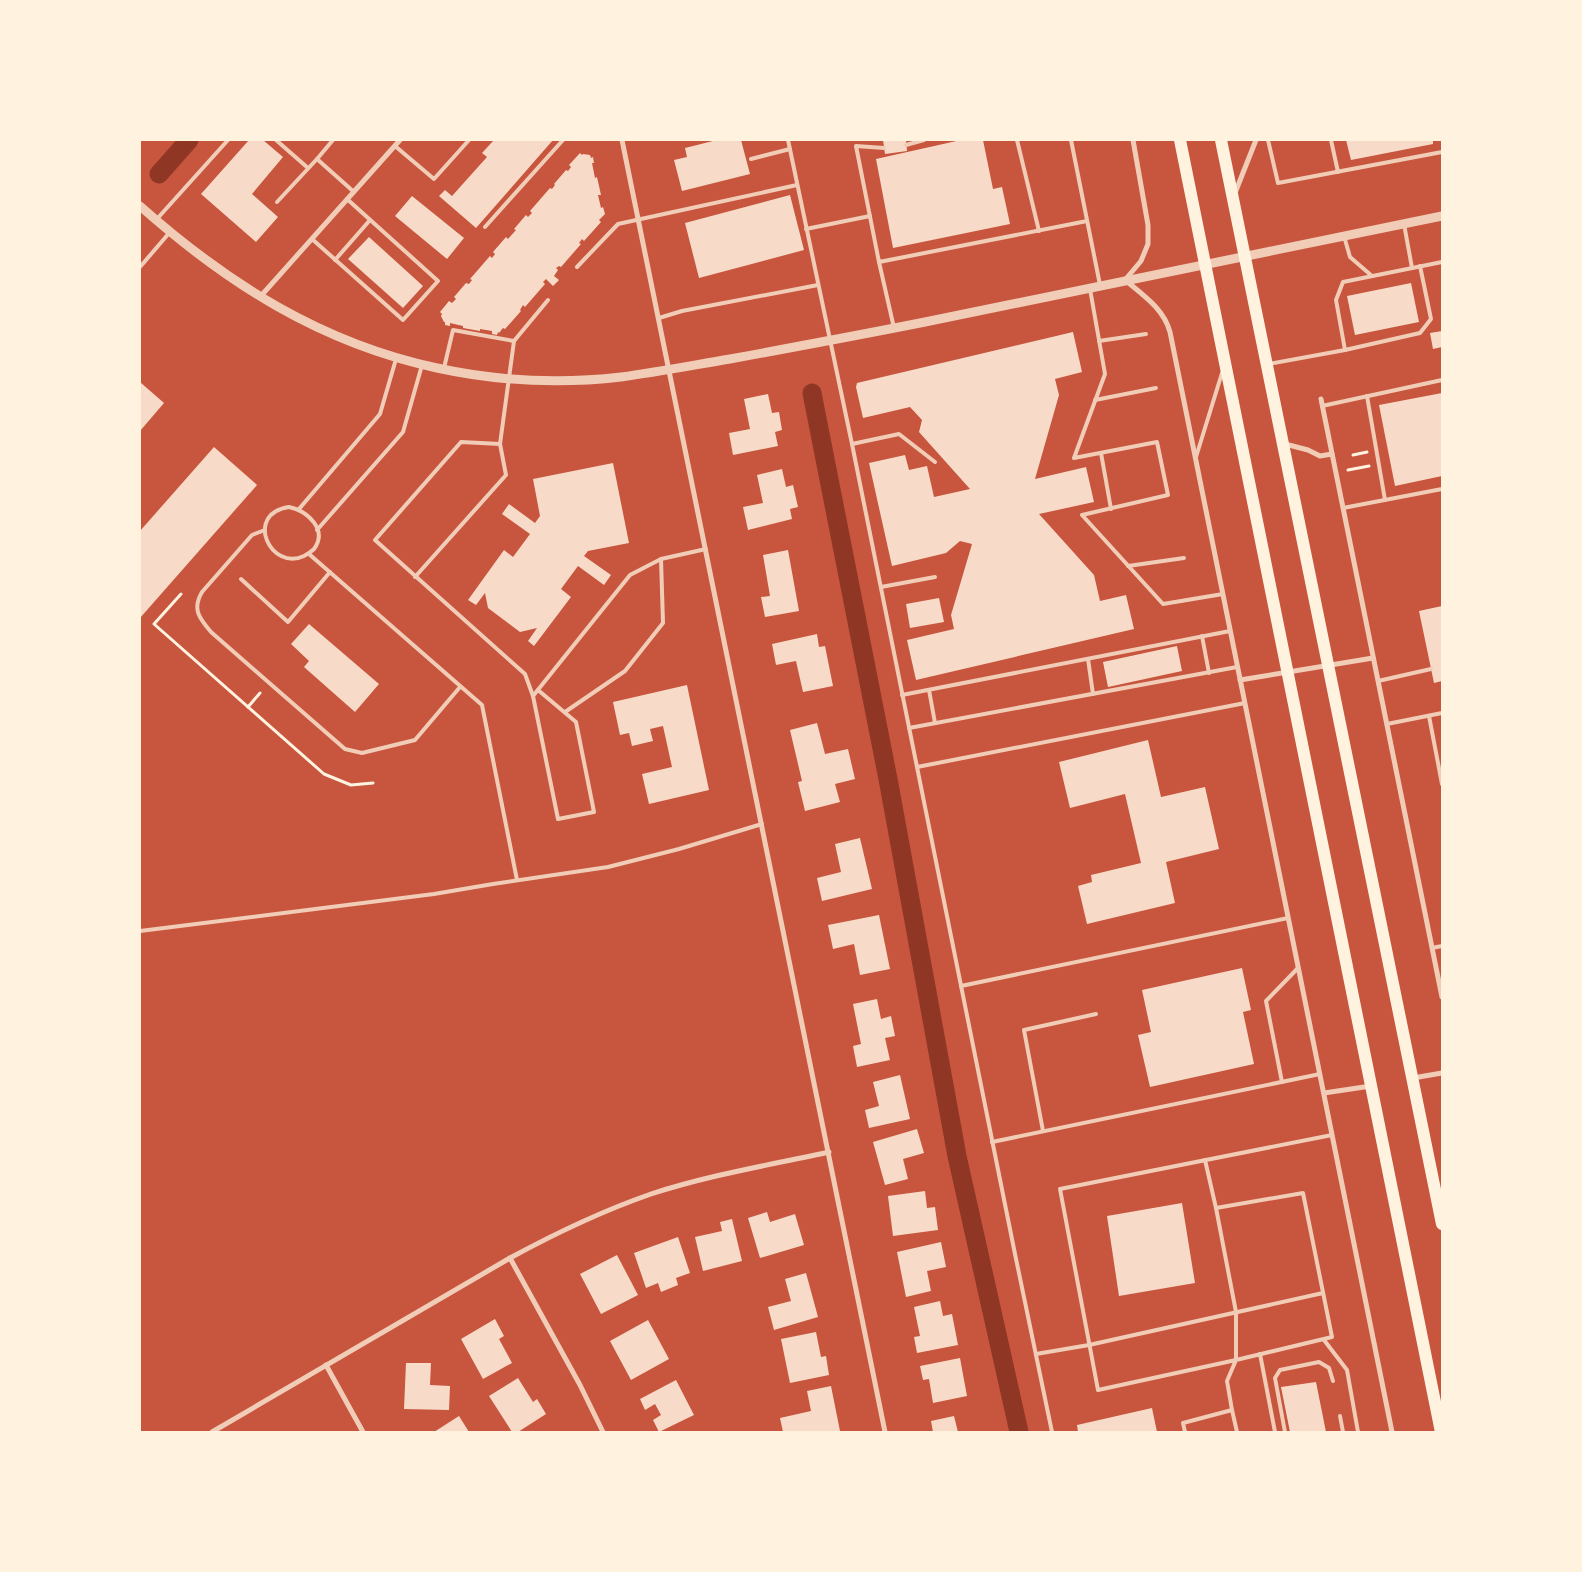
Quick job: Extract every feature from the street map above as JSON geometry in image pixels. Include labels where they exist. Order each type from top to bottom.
[{"type":"main road","points":[[1180,140],[1441,1432]]},
{"type":"main road","points":[[1221,140],[1442,1224]]},
{"type":"street","points":[[260,297],[400,140]]},
{"type":"street","points":[[622,140],[885,1432]]},
{"type":"street","points":[[1126,280],[1141,261],[1148,244],[1148,225],[1133,140]]},
{"type":"street","points":[[1233,198],[1256,140]]},
{"type":"street","points":[[140,206],[216,268],[283,311],[332,334],[384,354],[444,369],[509,378],[564,380],[619,377],[829,342],[1089,287],[1442,216]]},
{"type":"street","points":[[1126,280],[1156,306],[1168,324],[1392,1432]]},
{"type":"street","points":[[1321,399],[1442,997]]},
{"type":"street","points":[[1283,443],[1308,450],[1320,456],[1332,454]]},
{"type":"street","points":[[1240,680],[1373,658]]},
{"type":"street","points":[[1412,1079],[1442,1073]]},
{"type":"street","points":[[1324,1094],[1371,1086]]},
{"type":"street","points":[[212,1432],[552,1234],[653,1194],[828,1152]]},
{"type":"street","points":[[510,1258],[604,1432]]},
{"type":"street","points":[[326,1365],[363,1432]]},
{"type":"lane","points":[[156,220],[228,140]]},
{"type":"lane","points":[[276,140],[308,168]]},
{"type":"lane","points":[[277,202],[333,140]]},
{"type":"lane","points":[[395,146],[434,179],[469,140]]},
{"type":"lane","points":[[485,228],[562,140]]},
{"type":"lane","points":[[788,140],[852,444],[960,986],[1052,1432]]},
{"type":"lane","points":[[906,145],[924,140]]},
{"type":"lane","points":[[1017,140],[1038,231]]},
{"type":"lane","points":[[1071,140],[1100,285]]},
{"type":"lane","points":[[1268,140],[1278,183],[1442,152]]},
{"type":"lane","points":[[1331,140],[1338,172]]},
{"type":"lane","points":[[884,148],[856,146],[894,328]]},
{"type":"lane","points":[[751,159],[790,149]]},
{"type":"lane","points":[[316,159],[354,192]]},
{"type":"lane","points":[[577,267],[618,224],[638,218],[797,185]]},
{"type":"lane","points":[[312,239],[403,320],[438,280],[347,199]]},
{"type":"lane","points":[[806,229],[870,216]]},
{"type":"lane","points":[[335,260],[370,220]]},
{"type":"lane","points":[[879,262],[1087,221]]},
{"type":"lane","points":[[1404,224],[1412,268]]},
{"type":"lane","points":[[140,267],[170,232]]},
{"type":"lane","points":[[1344,236],[1350,257],[1372,276]]},
{"type":"lane","points":[[1345,350],[1336,300],[1343,282],[1442,262]]},
{"type":"lane","points":[[1267,365],[1420,334],[1431,319],[1420,266]]},
{"type":"lane","points":[[659,318],[682,311],[818,285]]},
{"type":"lane","points":[[1089,287],[1105,374],[1074,458],[1157,442],[1168,495],[1082,515],[1163,604],[1223,594]]},
{"type":"lane","points":[[415,577],[506,475],[500,444],[514,341],[548,300]]},
{"type":"lane","points":[[444,369],[453,330],[514,341]]},
{"type":"lane","points":[[1099,341],[1146,334]]},
{"type":"lane","points":[[299,509],[380,414],[396,357]]},
{"type":"lane","points":[[317,530],[403,432],[422,364]]},
{"type":"lane","points":[[1195,459],[1225,364]]},
{"type":"lane","points":[[1322,406],[1442,380]]},
{"type":"lane","points":[[1095,400],[1156,388]]},
{"type":"lane","points":[[1367,396],[1385,500]]},
{"type":"lane","points":[[852,444],[899,434],[935,462]]},
{"type":"lane","points":[[500,444],[460,442],[375,540],[525,674],[533,696],[558,819],[594,812],[576,722],[538,690]]},
{"type":"lane","points":[[1101,453],[1111,509]]},
{"type":"lane","points":[[1343,508],[1442,488]]},
{"type":"lane","points":[[289,507],[299,509],[307,514],[314,522],[317,530],[318,540],[309,554],[299,559],[289,559],[280,555],[269,544],[265,530],[266,521],[272,513],[280,508],[289,507]]},
{"type":"lane","points":[[265,530],[252,535],[202,592],[197,600],[197,609],[201,620],[211,632],[345,749],[362,753],[415,740],[460,687]]},
{"type":"lane","points":[[533,696],[630,575],[661,558],[706,549]]},
{"type":"lane","points":[[309,554],[482,705],[517,880]]},
{"type":"lane","points":[[565,712],[625,671],[663,623],[661,558]]},
{"type":"lane","points":[[1128,566],[1184,558]]},
{"type":"lane","points":[[241,579],[288,622],[330,572]]},
{"type":"lane","points":[[880,587],[935,577]]},
{"type":"lane","points":[[902,695],[1230,631]]},
{"type":"lane","points":[[1202,636],[1209,673]]},
{"type":"lane","points":[[1088,659],[1093,694]]},
{"type":"lane","points":[[909,728],[1237,667]]},
{"type":"lane","points":[[1378,681],[1431,670]]},
{"type":"lane","points":[[929,690],[935,723]]},
{"type":"lane","points":[[917,768],[1245,703]]},
{"type":"lane","points":[[1387,724],[1442,713]]},
{"type":"lane","points":[[1429,716],[1442,784]]},
{"type":"lane","points":[[140,931],[434,894],[608,867],[679,849],[762,824]]},
{"type":"lane","points":[[960,986],[1288,918]]},
{"type":"lane","points":[[1432,948],[1442,946]]},
{"type":"lane","points":[[1282,1082],[1266,1002],[1298,968]]},
{"type":"lane","points":[[1043,1131],[1024,1030],[1096,1014]]},
{"type":"lane","points":[[992,1142],[1320,1074]]},
{"type":"lane","points":[[1216,1208],[1303,1193],[1332,1337],[1098,1390],[1060,1189],[1332,1134]]},
{"type":"lane","points":[[1205,1160],[1236,1312],[1236,1360],[1227,1381],[1237,1432]]},
{"type":"lane","points":[[1036,1354],[1323,1293]]},
{"type":"lane","points":[[1324,1340],[1347,1370],[1358,1432]]},
{"type":"lane","points":[[1260,1354],[1276,1432]]},
{"type":"lane","points":[[1285,1432],[1275,1378],[1280,1370],[1319,1362],[1329,1368],[1333,1381]]},
{"type":"lane","points":[[1185,1432],[1183,1423],[1232,1410]]},
{"type":"lane","points":[[1340,1416],[1343,1432]]},
{"type":"path","points":[[181,594],[154,624],[324,774],[352,785],[373,783]]},
{"type":"path","points":[[248,707],[260,693]]},
{"type":"building","points":[[249,140],[263,140],[283,157],[252,194],[278,217],[256,242],[201,194]]},
{"type":"building","points":[[494,140],[553,140],[476,228],[439,196],[445,190],[452,196],[487,157],[482,153]]},
{"type":"building","points":[[717,140],[741,140],[750,174],[682,191],[674,160],[687,157],[685,148]]},
{"type":"building","points":[[883,140],[906,140],[907,151],[885,154]]},
{"type":"building","points":[[961,140],[983,140],[993,189],[1002,187],[1010,224],[893,248],[876,159]]},
{"type":"building","points":[[1346,140],[1433,140],[1433,144],[1351,160]]},
{"type":"building","points":[[580,153],[582,155],[590,155],[591,158],[593,157],[594,163],[592,163],[595,178],[597,177],[601,195],[598,195],[601,208],[603,207],[605,214],[599,220],[601,222],[584,241],[582,239],[579,243],[581,244],[561,267],[556,268],[558,270],[554,276],[559,280],[553,286],[546,279],[543,282],[545,284],[525,307],[523,305],[521,311],[497,335],[492,334],[492,331],[463,328],[463,326],[450,323],[450,326],[445,325],[440,312],[449,301],[452,303],[456,299],[454,297],[466,283],[469,284],[472,280],[470,279],[490,256],[492,258],[495,254],[493,252],[506,237],[508,239],[526,215],[528,217],[532,213],[530,211],[550,188],[552,189],[566,170],[568,171],[571,167],[569,165]]},
{"type":"building","points":[[790,195],[804,250],[699,278],[685,223]]},
{"type":"building","points":[[412,196],[464,238],[447,259],[395,216]]},
{"type":"building","points":[[369,237],[423,286],[403,308],[348,259]]},
{"type":"building","points":[[1411,283],[1419,322],[1355,335],[1347,296]]},
{"type":"building","points":[[1442,331],[1442,347],[1433,349],[1430,333]]},
{"type":"building","points":[[1073,332],[1082,372],[1055,379],[1059,395],[1035,479],[1086,467],[1094,502],[1039,514],[1094,575],[1100,601],[1126,595],[1134,629],[916,680],[907,640],[954,629],[951,615],[972,544],[960,541],[946,553],[892,566],[869,463],[905,455],[909,470],[927,466],[934,497],[970,489],[919,432],[922,420],[910,407],[863,418],[856,387],[857,383]]},
{"type":"building","points":[[140,382],[164,403],[140,431]]},
{"type":"building","points":[[1442,393],[1442,476],[1395,486],[1379,405]]},
{"type":"building","points":[[768,394],[772,413],[779,412],[782,430],[775,432],[778,446],[733,455],[729,433],[750,429],[744,399]]},
{"type":"building","points":[[214,447],[257,485],[140,618],[140,531]]},
{"type":"building","points":[[613,463],[629,543],[588,551],[584,556],[611,575],[604,585],[578,566],[561,589],[571,597],[534,646],[528,641],[537,628],[520,632],[488,608],[485,593],[476,605],[468,600],[504,550],[513,557],[530,534],[502,514],[509,504],[535,523],[540,516],[533,479]]},
{"type":"building","points":[[782,469],[786,487],[793,485],[798,507],[790,509],[792,519],[748,530],[743,507],[763,503],[757,475]]},
{"type":"building","points":[[788,550],[799,611],[765,617],[761,597],[770,596],[763,555]]},
{"type":"building","points":[[939,598],[944,622],[910,628],[906,604]]},
{"type":"building","points":[[1442,606],[1442,681],[1434,683],[1419,611]]},
{"type":"building","points":[[309,624],[379,684],[355,712],[304,667],[309,661],[291,644]]},
{"type":"building","points":[[817,634],[819,647],[825,646],[833,686],[803,692],[796,661],[776,665],[772,644]]},
{"type":"building","points":[[1177,646],[1182,671],[1108,687],[1103,662]]},
{"type":"building","points":[[687,685],[709,790],[649,804],[642,774],[672,767],[663,726],[650,729],[653,741],[632,746],[629,733],[620,735],[613,702]]},
{"type":"building","points":[[817,723],[825,754],[848,749],[855,779],[835,784],[840,802],[805,811],[798,782],[802,781],[790,730]]},
{"type":"building","points":[[1148,740],[1161,797],[1205,787],[1219,849],[1166,862],[1175,903],[1087,924],[1078,886],[1092,882],[1091,875],[1141,863],[1125,794],[1070,808],[1059,762]]},
{"type":"building","points":[[860,838],[872,889],[822,901],[817,878],[841,872],[835,844]]},
{"type":"building","points":[[879,915],[890,969],[860,975],[854,944],[833,949],[828,925]]},
{"type":"building","points":[[1242,968],[1251,1010],[1243,1012],[1254,1064],[1150,1087],[1138,1035],[1151,1032],[1142,990]]},
{"type":"building","points":[[877,999],[881,1019],[891,1016],[895,1036],[885,1038],[890,1060],[857,1067],[853,1046],[861,1044],[853,1004]]},
{"type":"building","points":[[900,1075],[910,1119],[869,1128],[865,1110],[879,1106],[873,1082]]},
{"type":"building","points":[[917,1129],[924,1153],[903,1159],[908,1179],[885,1185],[873,1142]]},
{"type":"building","points":[[925,1191],[927,1208],[935,1207],[938,1230],[893,1236],[888,1196]]},
{"type":"building","points":[[1182,1203],[1195,1283],[1119,1296],[1107,1216]]},
{"type":"building","points":[[767,1212],[770,1222],[795,1214],[804,1245],[760,1258],[748,1218]]},
{"type":"building","points":[[732,1219],[742,1261],[703,1271],[695,1237],[722,1231],[720,1222]]},
{"type":"building","points":[[678,1237],[690,1273],[676,1278],[678,1285],[661,1292],[658,1283],[646,1288],[634,1253]]},
{"type":"building","points":[[941,1242],[946,1267],[927,1271],[931,1291],[906,1297],[897,1252]]},
{"type":"building","points":[[617,1255],[638,1295],[601,1314],[580,1274]]},
{"type":"building","points":[[806,1273],[818,1317],[774,1330],[768,1307],[791,1301],[785,1279]]},
{"type":"building","points":[[940,1301],[943,1316],[952,1314],[958,1345],[917,1353],[914,1337],[920,1336],[914,1307]]},
{"type":"building","points":[[495,1319],[504,1336],[499,1339],[512,1363],[483,1379],[461,1339]]},
{"type":"building","points":[[648,1320],[669,1359],[631,1380],[610,1341]]},
{"type":"building","points":[[816,1332],[821,1357],[826,1356],[829,1375],[790,1383],[781,1339]]},
{"type":"building","points":[[960,1358],[967,1396],[933,1403],[929,1379],[923,1380],[920,1366]]},
{"type":"building","points":[[406,1363],[431,1363],[430,1385],[450,1386],[449,1410],[404,1409]]},
{"type":"building","points":[[518,1378],[533,1402],[537,1399],[546,1414],[518,1432],[512,1432],[489,1396]]},
{"type":"building","points":[[676,1380],[694,1415],[659,1432],[653,1420],[661,1415],[655,1404],[645,1410],[640,1399]]},
{"type":"building","points":[[1316,1382],[1326,1432],[1290,1432],[1281,1387]]},
{"type":"building","points":[[831,1386],[840,1431],[783,1432],[780,1418],[811,1411],[807,1391]]},
{"type":"building","points":[[1152,1408],[1157,1432],[1078,1432],[1077,1425]]},
{"type":"building","points":[[459,1416],[469,1432],[434,1432]]},
{"type":"building","points":[[954,1416],[958,1432],[933,1432],[931,1421]]},
{"type":"waterway","points":[[159,174],[189,140]]},
{"type":"waterway","points":[[812,393],[888,779],[957,1156],[1019,1432]]}]
